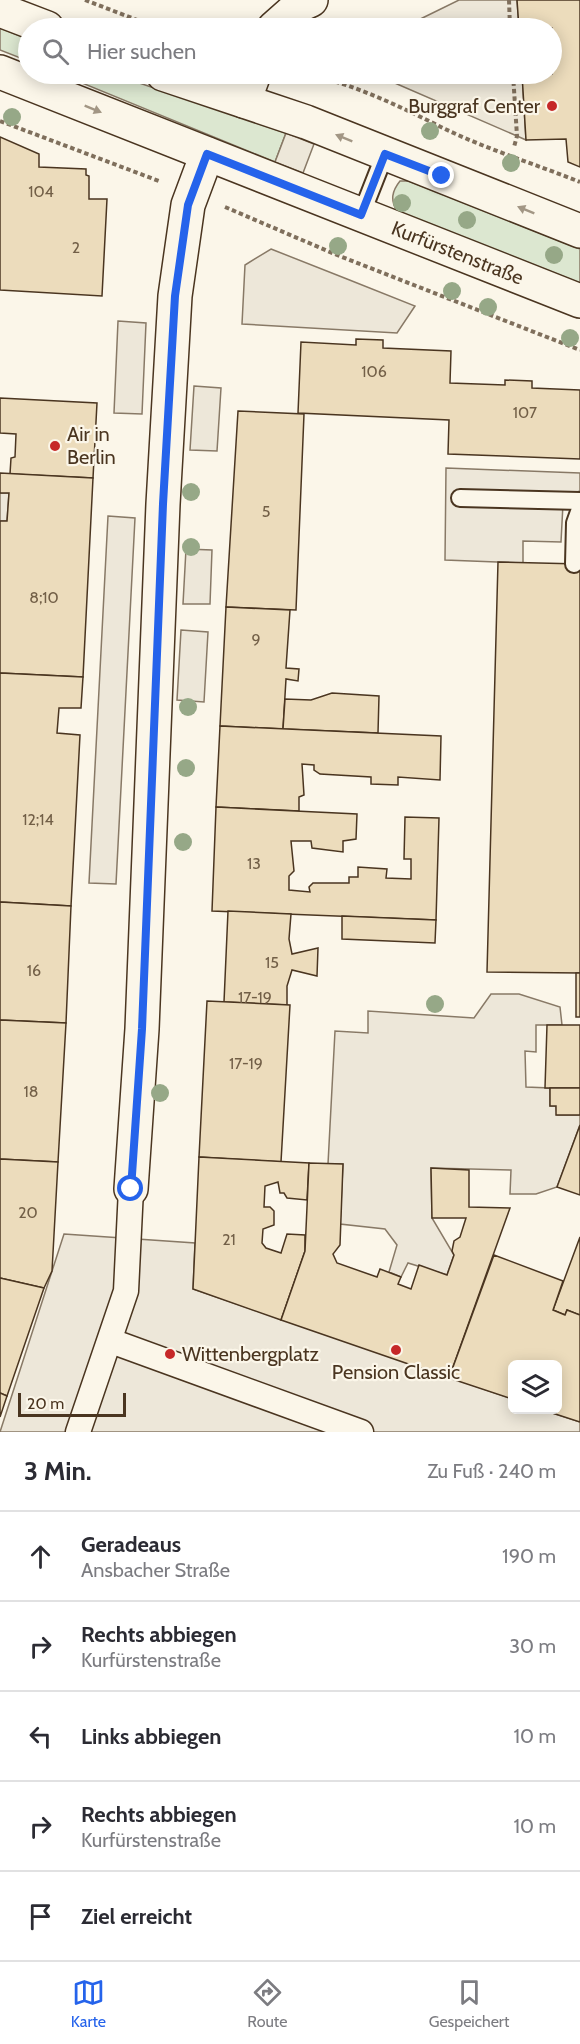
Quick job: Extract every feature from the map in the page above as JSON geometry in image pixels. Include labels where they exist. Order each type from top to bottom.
[{"type":"main road","points":[[285,18],[300,5],[311,0]]},
{"type":"main road","points":[[0,10],[21,18]]},
{"type":"main road","name":"Kurfürstenstraße","points":[[0,72],[18,75]]},
{"type":"main road","name":"Kurfürstenstraße","points":[[56,84],[207,154],[580,301]]},
{"type":"main road","points":[[229,84],[249,87],[385,154],[580,231]]},
{"type":"main road","points":[[131,1189],[142,1029],[162,515],[175,296],[188,205],[207,154]]},
{"type":"street","points":[[78,1432],[111,1341],[126,1291],[131,1189]]},
{"type":"street","points":[[111,1341],[361,1432]]},
{"type":"lane","points":[[361,215],[385,154]]},
{"type":"lane","points":[[460,498],[580,501]]},
{"type":"lane","points":[[574,564],[575,523],[580,509]]},
{"type":"path","points":[[85,0],[132,18]]},
{"type":"path","points":[[509,0],[510,18]]},
{"type":"path","points":[[343,84],[421,115],[444,128],[580,182]]},
{"type":"path","points":[[514,84],[517,136],[514,147]]},
{"type":"path","points":[[0,121],[148,176]]},
{"type":"path","points":[[226,207],[337,255],[580,350]]},
{"type":"green space","points":[[0,28],[18,35],[18,57],[0,50]]},
{"type":"green space","points":[[84,84],[142,84],[286,133],[275,162]]},
{"type":"green space","points":[[400,181],[409,181],[580,249],[580,283],[397,211],[393,203],[393,196]]},
{"type":"shaded area","points":[[459,0],[517,0],[518,18],[422,18]]},
{"type":"shaded area","points":[[397,84],[523,84],[526,140]]},
{"type":"shaded area","points":[[286,133],[314,144],[303,173],[275,162]]},
{"type":"shaded area","points":[[271,249],[415,306],[397,333],[242,324],[245,265]]},
{"type":"shaded area","points":[[118,321],[146,323],[142,414],[114,413]]},
{"type":"shaded area","points":[[194,386],[221,388],[217,451],[190,450]]},
{"type":"shaded area","points":[[446,468],[580,473],[580,491],[572,494],[563,504],[561,542],[523,541],[523,563],[445,560]]},
{"type":"shaded area","points":[[0,493],[9,493],[7,521],[0,521]]},
{"type":"shaded area","points":[[108,516],[135,518],[116,884],[89,883]]},
{"type":"shaded area","points":[[186,549],[212,550],[210,604],[183,604]]},
{"type":"shaded area","points":[[181,630],[208,632],[204,702],[177,700]]},
{"type":"shaded area","points":[[491,994],[519,994],[560,1007],[562,1025],[536,1025],[536,1052],[525,1051],[526,1087],[550,1088],[550,1106],[556,1106],[557,1115],[580,1115],[580,1125],[557,1187],[536,1194],[510,1194],[511,1170],[431,1168],[432,1218],[454,1255],[447,1275],[408,1263],[401,1277],[389,1272],[397,1245],[385,1229],[340,1224],[343,1164],[328,1164],[335,1031],[368,1033],[368,1011],[474,1018]]},
{"type":"shaded area","name":"Wittenbergplatz","points":[[64,1234],[195,1243],[193,1289],[508,1398],[508,1414],[555,1414],[580,1422],[580,1432],[0,1432]]},
{"type":"building","name":"Burggraf Center","points":[[517,0],[580,0],[580,167],[568,162],[566,139],[526,140],[523,84],[562,84],[562,18],[518,18]]},
{"type":"building","points":[[0,137],[39,154],[39,167],[86,169],[86,175],[89,176],[89,199],[107,199],[102,296],[0,290]]},
{"type":"building","points":[[356,339],[383,340],[383,348],[451,351],[450,383],[505,385],[505,380],[532,381],[532,388],[580,390],[580,459],[448,454],[449,420],[298,413],[301,342],[356,345]]},
{"type":"building","name":"Air in Berlin","points":[[0,398],[97,403],[93,478],[10,474],[11,458],[15,457],[16,434],[0,433]]},
{"type":"building","points":[[238,411],[304,414],[296,610],[226,607]]},
{"type":"building","points":[[0,473],[93,478],[83,677],[0,673],[0,521],[7,521],[9,493],[0,493]]},
{"type":"building","points":[[498,562],[580,564],[580,973],[487,972]]},
{"type":"building","points":[[226,607],[290,610],[286,668],[299,669],[298,681],[286,679],[283,729],[220,726]]},
{"type":"building","points":[[0,673],[83,677],[81,708],[59,708],[57,733],[80,735],[71,906],[0,902]]},
{"type":"building","points":[[332,693],[379,696],[378,733],[283,729],[285,699],[311,700]]},
{"type":"building","points":[[220,726],[441,736],[440,780],[398,777],[398,785],[371,784],[371,777],[320,774],[314,770],[314,765],[302,764],[304,795],[299,797],[299,811],[216,807]]},
{"type":"building","points":[[216,807],[357,814],[356,839],[343,841],[343,852],[312,848],[311,841],[291,841],[294,871],[289,876],[289,890],[310,892],[309,887],[313,883],[349,883],[349,877],[358,877],[358,867],[387,869],[386,878],[411,879],[411,859],[404,859],[405,817],[439,818],[436,920],[212,911]]},
{"type":"building","points":[[0,902],[71,906],[66,1023],[0,1020]]},
{"type":"building","points":[[228,911],[291,914],[289,939],[292,954],[318,948],[317,976],[292,970],[287,986],[287,1005],[224,1002]]},
{"type":"building","points":[[342,916],[436,920],[435,943],[342,939]]},
{"type":"building","points":[[576,973],[580,973],[580,1017],[576,1017]]},
{"type":"building","points":[[207,1001],[290,1005],[281,1162],[199,1157]]},
{"type":"building","points":[[0,1020],[66,1023],[58,1162],[0,1159]]},
{"type":"building","points":[[547,1025],[580,1025],[580,1088],[545,1088]]},
{"type":"building","points":[[550,1088],[580,1088],[580,1115],[556,1115],[556,1106],[550,1106]]},
{"type":"building","points":[[580,1125],[580,1195],[557,1187]]},
{"type":"building","points":[[199,1157],[309,1163],[307,1200],[287,1198],[284,1193],[280,1193],[278,1182],[265,1186],[264,1207],[270,1207],[274,1211],[274,1225],[263,1229],[262,1243],[266,1248],[281,1253],[287,1234],[305,1235],[305,1251],[281,1320],[193,1289]]},
{"type":"building","points":[[0,1159],[58,1162],[52,1271],[44,1288],[0,1278]]},
{"type":"building","points":[[309,1163],[343,1164],[340,1245],[333,1254],[337,1263],[377,1277],[380,1269],[401,1277],[398,1284],[411,1289],[419,1265],[447,1275],[454,1255],[452,1251],[454,1241],[460,1237],[466,1218],[432,1218],[431,1168],[469,1170],[469,1207],[510,1208],[449,1378],[281,1320],[305,1251]]},
{"type":"building","points":[[580,1237],[580,1315],[567,1310],[565,1315],[553,1310]]},
{"type":"building","points":[[494,1255],[563,1281],[553,1310],[565,1315],[567,1310],[580,1315],[580,1422],[555,1414],[562,1414],[562,1360],[508,1360],[508,1398],[449,1378]]},
{"type":"building","points":[[0,1278],[44,1288],[7,1396],[0,1393]]},
{"type":"building","points":[[0,1393],[7,1396],[0,1417]]},
{"type":"place","name":"Burggraf Center","points":[[552,106]]},
{"type":"place","name":"Air in Berlin","points":[[55,446]]},
{"type":"place","name":"Pension Classic","points":[[396,1350]]},
{"type":"place","name":"Wittenbergplatz","points":[[170,1354]]},
{"type":"route","points":[[131,1189],[142,1029],[144,924],[175,296],[191,194],[207,154],[361,215],[385,154],[442,176]]}]
